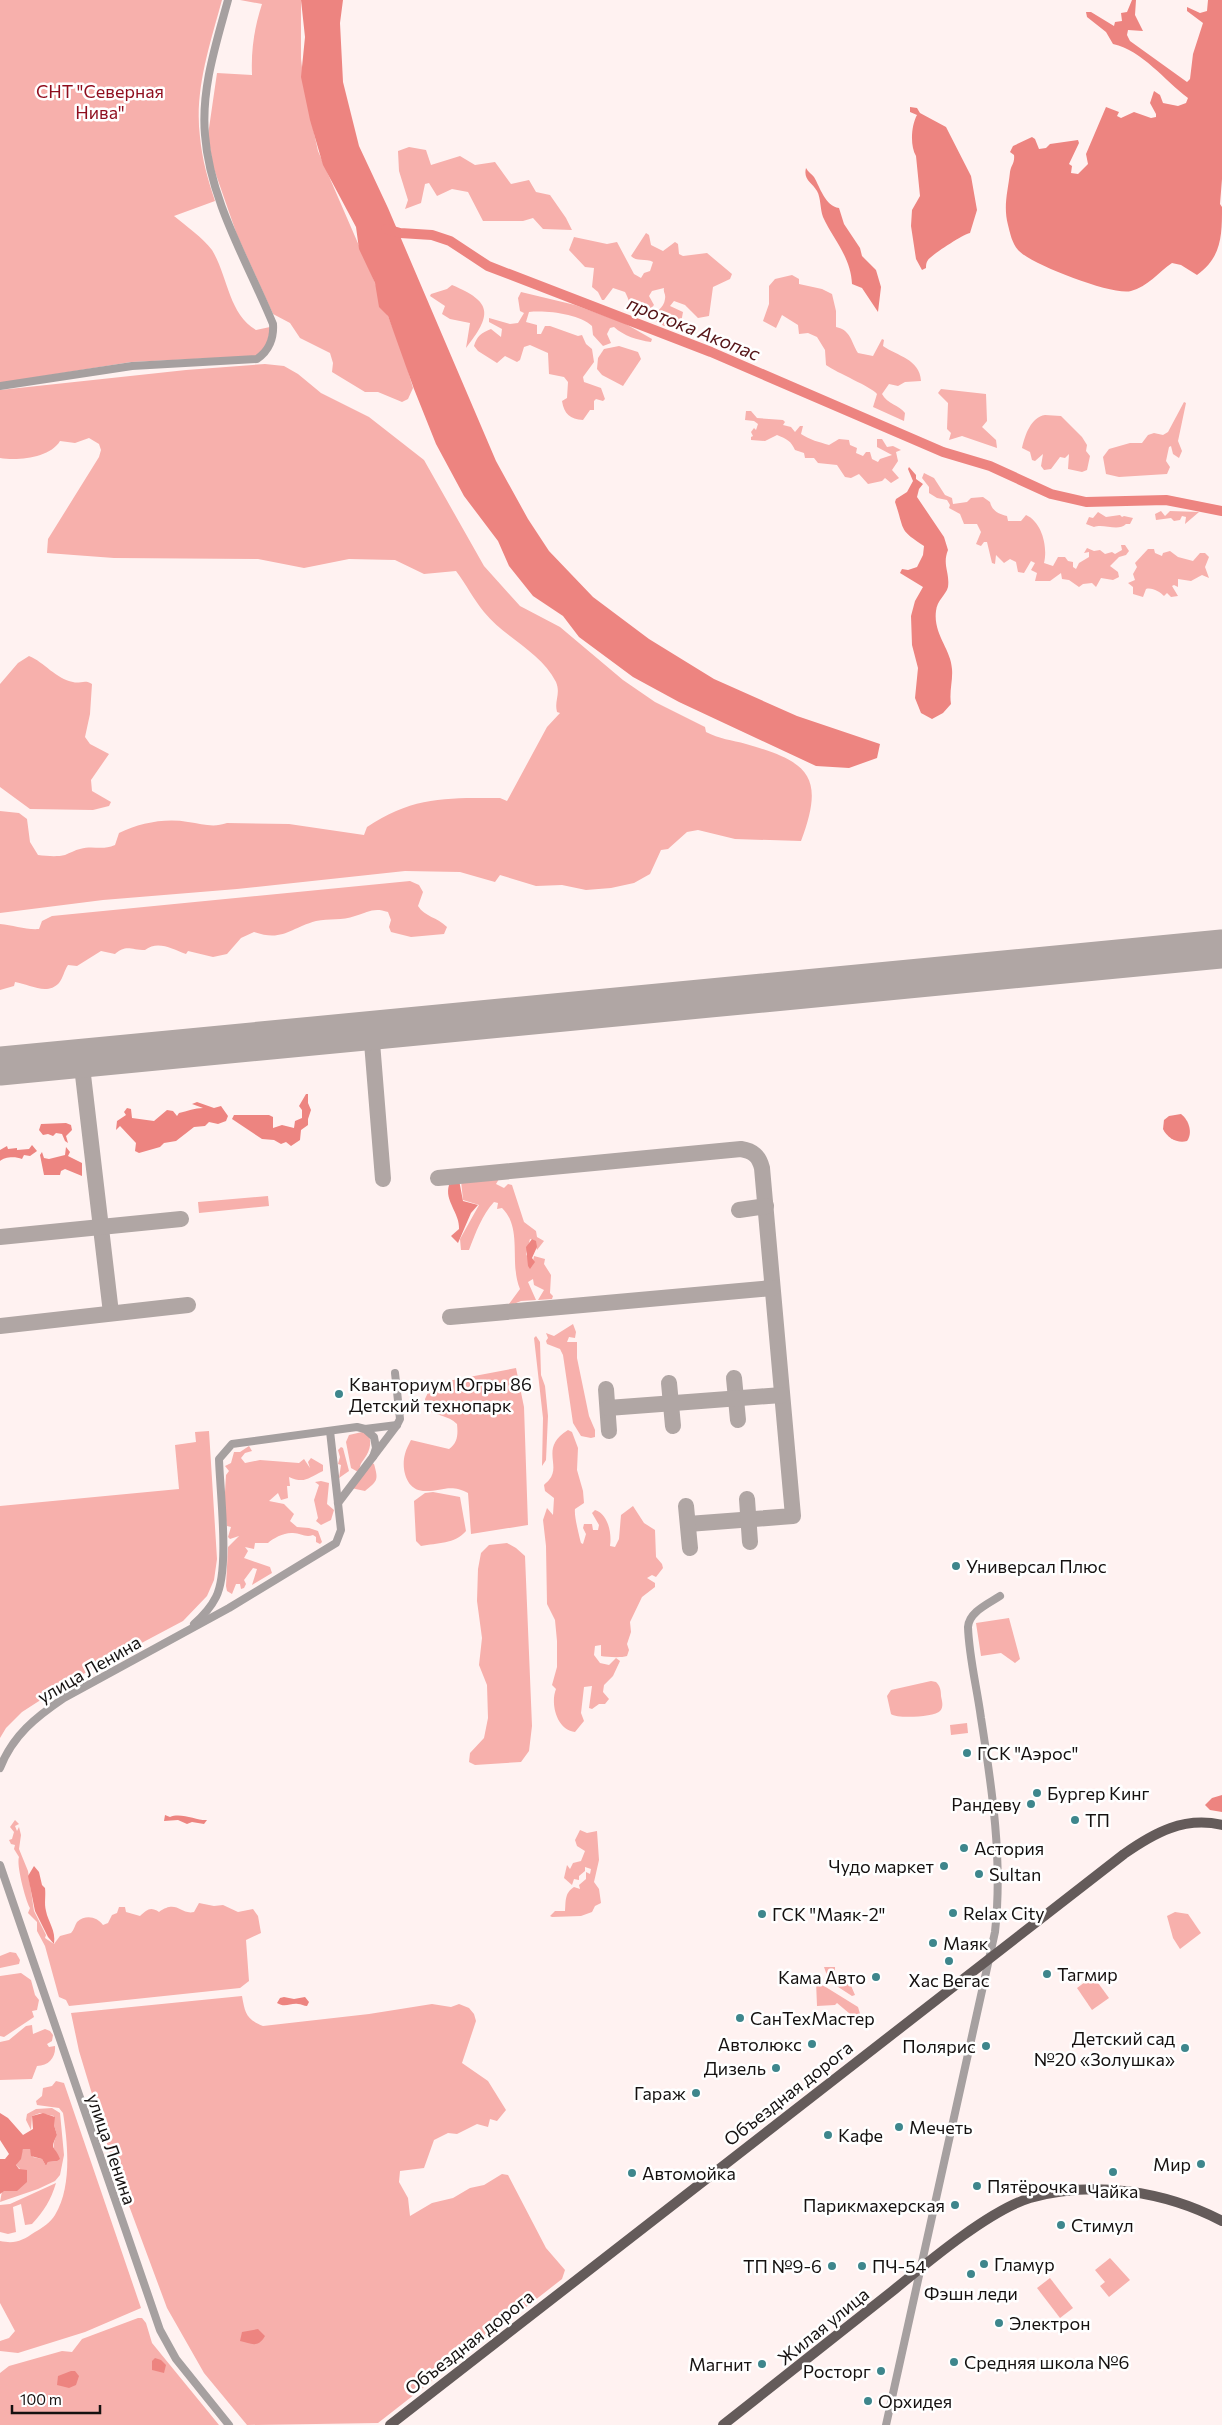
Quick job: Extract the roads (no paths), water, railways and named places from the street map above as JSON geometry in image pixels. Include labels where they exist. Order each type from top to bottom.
[{"type":"main road","name":"Объездная дорога","points":[[390,2425],[989,1956],[1124,1854],[1154,1834],[1191,1823],[1222,1825]]},
{"type":"main road","name":"Жилая улица","points":[[722,2425],[921,2268],[1006,2209],[1029,2198],[1050,2194],[1094,2191],[1142,2194],[1181,2203],[1222,2221]]},
{"type":"street","points":[[0,386],[132,366],[257,359],[263,355],[270,345],[274,334],[273,324],[233,236],[210,166],[205,135],[205,103],[212,60],[228,0]]},
{"type":"street","points":[[338,1503],[398,1425],[400,1419],[395,1373]]},
{"type":"street","points":[[365,1429],[398,1425]]},
{"type":"street","points":[[186,1632],[203,1615],[216,1597],[222,1576],[220,1455],[236,1442],[357,1427],[371,1432],[376,1442],[373,1457]]},
{"type":"street","name":"улица Ленина","points":[[0,1768],[12,1742],[33,1720],[64,1698],[229,1608],[336,1543],[341,1530],[330,1431]]},
{"type":"street","points":[[886,2425],[997,1912],[997,1849],[989,1776],[968,1627],[970,1618],[974,1614],[1000,1596]]},
{"type":"street","points":[[216,1597],[221,1604],[229,1608]]},
{"type":"street","name":"улица Ленина","points":[[0,1865],[160,2330],[176,2359],[229,2425]]},
{"type":"waterway","name":"протока Акопас","points":[[386,229],[400,233],[432,235],[450,241],[488,266],[711,352],[943,452],[990,466],[1051,494],[1086,502],[1166,500],[1222,511]]},
{"type":"place","name":"Кванториум Югры 86 Детский технопарк","points":[[339,1394]]},
{"type":"place","name":"Универсал Плюс","points":[[956,1566]]},
{"type":"place","name":"ГСК \"Аэрос\"","points":[[967,1753]]},
{"type":"place","name":"Бургер Кинг","points":[[1037,1793]]},
{"type":"place","name":"Рандеву","points":[[1031,1804]]},
{"type":"place","name":"ТП","points":[[1075,1820]]},
{"type":"place","name":"Астория","points":[[964,1848]]},
{"type":"place","name":"Чудо маркет","points":[[944,1866]]},
{"type":"place","name":"Sultan","points":[[979,1874]]},
{"type":"place","name":"Relax City","points":[[953,1913]]},
{"type":"place","name":"ГСК \"Маяк-2\"","points":[[762,1914]]},
{"type":"place","name":"Маяк","points":[[933,1943]]},
{"type":"place","name":"Хас Вегас","points":[[949,1961]]},
{"type":"place","name":"Тагмир","points":[[1047,1974]]},
{"type":"place","name":"Кама Авто","points":[[876,1977]]},
{"type":"place","name":"СанТехМастер","points":[[740,2018]]},
{"type":"place","name":"Автолюкс","points":[[812,2044]]},
{"type":"place","name":"Полярис","points":[[986,2046]]},
{"type":"place","name":"Детский сад №20 «Золушка»","points":[[1185,2048]]},
{"type":"place","name":"Дизель","points":[[776,2068]]},
{"type":"place","name":"Гараж","points":[[696,2093]]},
{"type":"place","name":"Мечеть","points":[[899,2127]]},
{"type":"place","name":"Кафе","points":[[828,2135]]},
{"type":"place","name":"Мир","points":[[1201,2164]]},
{"type":"place","name":"Чайка","points":[[1113,2172]]},
{"type":"place","name":"Автомойка","points":[[632,2173]]},
{"type":"place","name":"Пятёрочка","points":[[977,2186]]},
{"type":"place","name":"Парикмахерская","points":[[955,2205]]},
{"type":"place","name":"Стимул","points":[[1061,2225]]},
{"type":"place","name":"Гламур","points":[[984,2264]]},
{"type":"place","name":"ТП №9-6","points":[[832,2266]]},
{"type":"place","name":"ПЧ-54","points":[[862,2266]]},
{"type":"place","name":"Фэшн леди","points":[[971,2274]]},
{"type":"place","name":"Электрон","points":[[999,2323]]},
{"type":"place","name":"Средняя школа №6","points":[[954,2362]]},
{"type":"place","name":"Магнит","points":[[762,2364]]},
{"type":"place","name":"Росторг","points":[[881,2371]]},
{"type":"place","name":"Орхидея","points":[[868,2401]]},
{"type":"park label","name":"СНТ \"Северная Нива\"","points":[[100,101]]}]
